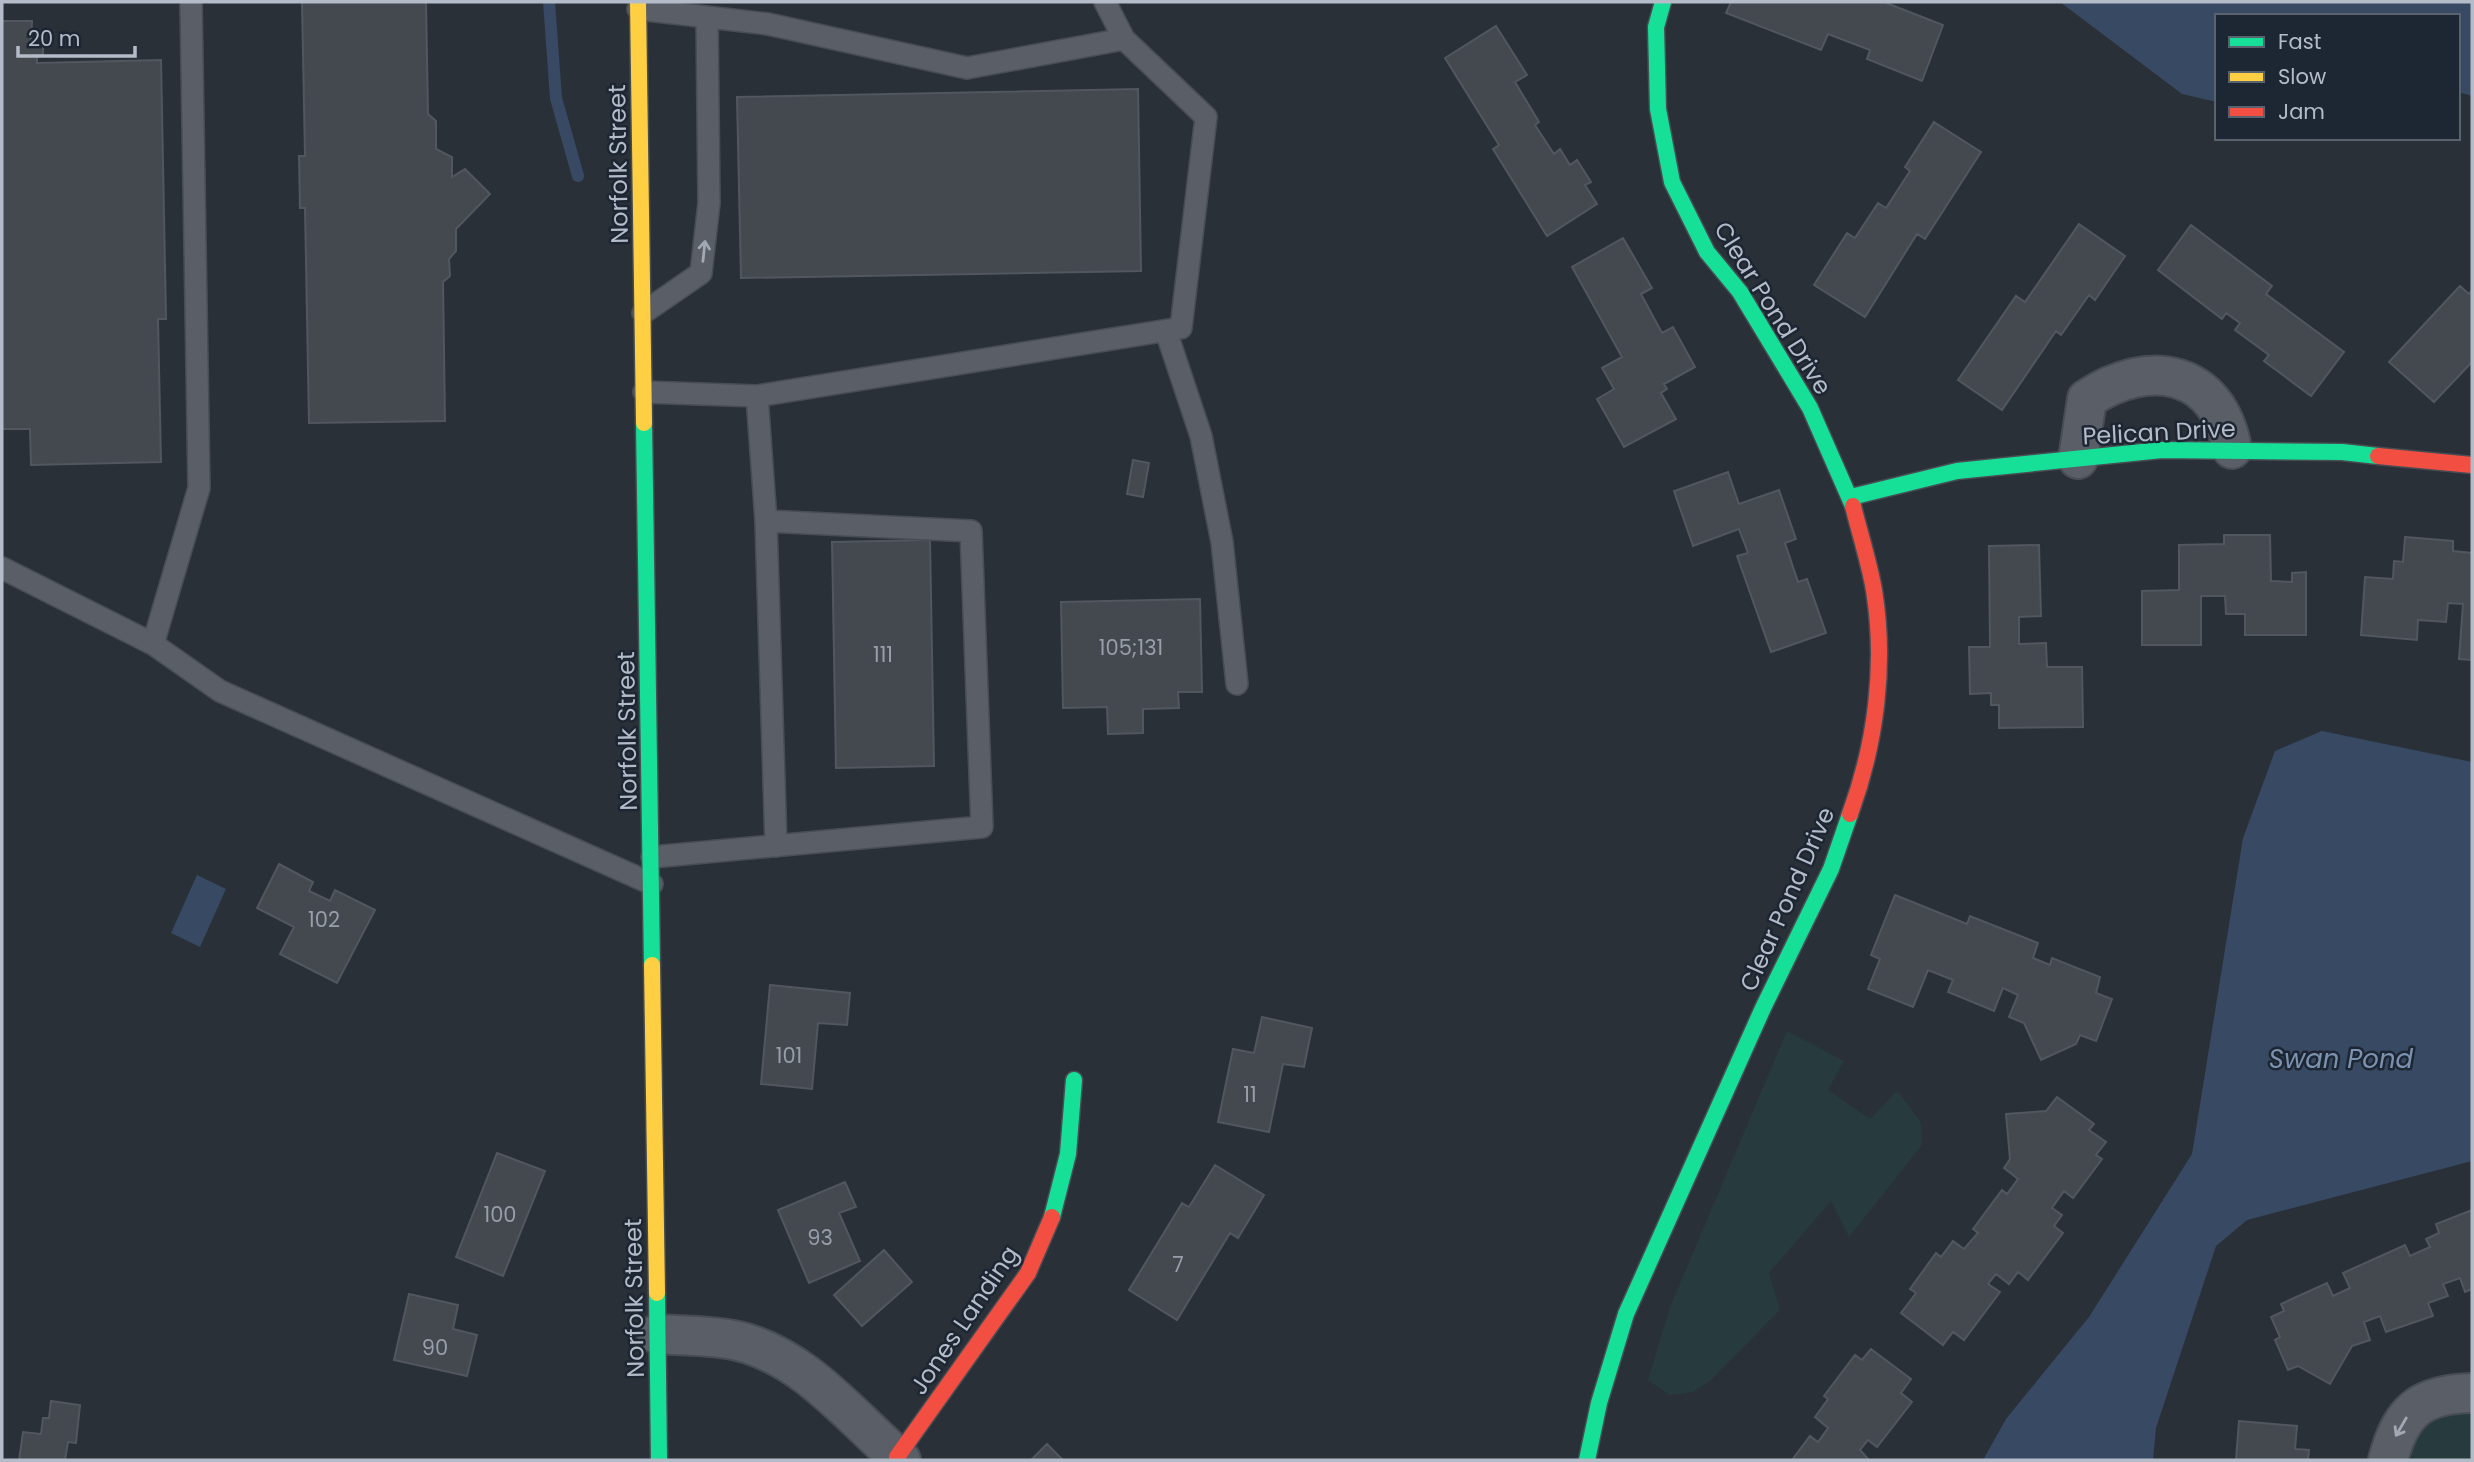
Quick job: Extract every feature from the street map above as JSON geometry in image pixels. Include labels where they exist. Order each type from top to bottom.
[{"type":"street","name":"Clear Pond Drive","points":[[1587,1460],[1599,1403],[1626,1314],[1763,1008],[1831,869],[1862,782],[1880,685],[1874,591],[1851,497],[1810,408],[1740,292],[1707,252],[1672,181],[1658,108],[1656,27],[1663,2]]},
{"type":"street","name":"Norfolk Street","points":[[638,5],[659,1460]]},
{"type":"street","points":[[2078,458],[2087,399],[2111,383],[2143,375],[2186,379],[2218,406],[2228,424],[2232,449]]},
{"type":"street","name":"Pelican Drive","points":[[1851,497],[1957,471],[2162,450],[2342,452],[2472,465]]},
{"type":"street","name":"Jones Landing","points":[[899,1458],[1028,1273],[1043,1242],[1068,1154],[1074,1080]]},
{"type":"street","points":[[657,1334],[737,1341],[779,1355],[832,1396],[899,1458]]},
{"type":"street","points":[[2388,1460],[2396,1432],[2412,1408],[2448,1394],[2472,1393]]},
{"type":"lane","points":[[153,644],[199,488],[191,2]]},
{"type":"lane","points":[[644,392],[757,396],[1181,328],[1206,117],[1125,39],[1105,2]]},
{"type":"lane","points":[[638,5],[768,24],[967,68],[1125,39]]},
{"type":"lane","points":[[643,313],[701,273],[709,202],[706,17]]},
{"type":"lane","points":[[1166,331],[1201,436],[1222,542],[1237,684]]},
{"type":"lane","points":[[757,396],[766,521],[776,846]]},
{"type":"lane","points":[[652,857],[982,827],[971,531],[766,521]]},
{"type":"lane","points":[[2,568],[153,644],[220,691],[652,884]]},
{"type":"green space","points":[[1787,1031],[1844,1061],[1828,1090],[1870,1119],[1896,1092],[1899,1093],[1921,1123],[1922,1145],[1849,1237],[1831,1201],[1769,1273],[1780,1310],[1711,1380],[1693,1392],[1669,1395],[1648,1380],[1670,1307]]},
{"type":"green space","points":[[2472,1407],[2472,1460],[2401,1460],[2429,1418]]},
{"type":"water","points":[[2060,2],[2472,2],[2472,96],[2460,93],[2460,14],[2215,14],[2215,102],[2182,94]]},
{"type":"water","name":"Swan Pond","points":[[2322,731],[2472,762],[2472,1161],[2247,1220],[2216,1246],[2156,1428],[2153,1460],[1983,1460],[2006,1419],[2089,1317],[2192,1154],[2243,838],[2275,751]]},
{"type":"water","points":[[197,875],[226,889],[200,947],[171,933]]},
{"type":"building","points":[[302,2],[426,2],[428,114],[436,121],[436,149],[452,157],[452,177],[465,169],[490,194],[456,229],[456,251],[449,259],[450,276],[443,282],[445,421],[309,423],[305,208],[300,208],[299,156],[305,156]]},
{"type":"building","points":[[1731,2],[1884,2],[1943,25],[1922,81],[1867,59],[1870,50],[1828,34],[1821,50],[1726,13]]},
{"type":"building","points":[[2,21],[32,21],[31,45],[43,45],[43,55],[37,55],[37,63],[161,60],[166,319],[158,319],[161,462],[31,465],[30,429],[2,429]]},
{"type":"building","points":[[1496,26],[1527,75],[1515,82],[1539,122],[1535,125],[1554,154],[1560,149],[1570,165],[1577,160],[1591,182],[1585,185],[1597,204],[1547,236],[1493,149],[1499,145],[1445,58]]},
{"type":"building","points":[[1138,89],[1141,271],[741,278],[737,97]]},
{"type":"building","points":[[1934,122],[1981,152],[1925,239],[1917,234],[1865,317],[1814,285],[1847,233],[1855,238],[1878,203],[1886,208],[1910,171],[1905,167]]},
{"type":"building","points":[[2079,224],[2125,256],[2095,300],[2089,295],[2061,335],[2056,331],[2002,410],[1958,380],[2016,296],[2025,302]]},
{"type":"building","points":[[2191,225],[2272,286],[2266,294],[2344,352],[2311,396],[2264,361],[2269,355],[2235,330],[2240,323],[2226,313],[2222,319],[2158,270]]},
{"type":"building","points":[[1623,238],[1652,288],[1641,294],[1662,333],[1673,327],[1695,367],[1664,384],[1667,389],[1661,393],[1676,419],[1624,447],[1597,399],[1614,389],[1602,368],[1622,357],[1572,267]]},
{"type":"building","points":[[2460,286],[2469,294],[2472,290],[2472,362],[2434,402],[2389,362]]},
{"type":"building","points":[[1133,460],[1149,463],[1143,497],[1127,494]]},
{"type":"building","points":[[1728,472],[1739,504],[1779,490],[1796,539],[1785,543],[1798,582],[1807,579],[1826,633],[1771,652],[1737,556],[1748,553],[1739,529],[1693,546],[1674,491]]},
{"type":"building","points":[[2224,535],[2270,535],[2271,581],[2292,582],[2292,573],[2306,572],[2306,635],[2245,635],[2245,614],[2226,614],[2225,596],[2201,596],[2201,645],[2142,645],[2142,591],[2179,590],[2179,545],[2224,544]]},
{"type":"building","points":[[2405,537],[2453,541],[2453,551],[2472,553],[2472,660],[2459,659],[2463,604],[2448,603],[2446,622],[2418,620],[2417,640],[2361,635],[2365,577],[2393,579],[2394,561],[2403,562]]},
{"type":"building","points":[[930,540],[934,766],[836,768],[832,542]]},
{"type":"building","points":[[2039,545],[2041,616],[2019,617],[2019,644],[2046,643],[2047,667],[2082,667],[2083,727],[1999,728],[1999,705],[1991,705],[1991,693],[1970,694],[1969,647],[1990,647],[1989,546]]},
{"type":"building","points":[[1200,599],[1202,692],[1178,692],[1179,708],[1143,709],[1143,733],[1108,734],[1107,707],[1063,708],[1061,602]]},
{"type":"building","points":[[279,864],[313,882],[309,891],[330,901],[335,890],[375,910],[337,983],[280,954],[294,927],[257,908]]},
{"type":"building","points":[[1895,895],[1967,924],[1970,916],[2038,943],[2033,958],[2050,965],[2052,958],[2100,977],[2096,993],[2112,999],[2096,1041],[2080,1035],[2076,1044],[2041,1060],[2024,1023],[2009,1017],[2018,995],[2003,988],[1994,1011],[1948,992],[1953,980],[1928,970],[1913,1007],[1868,989],[1880,959],[1871,955]]},
{"type":"building","points":[[770,985],[850,993],[847,1025],[818,1023],[812,1089],[761,1084]]},
{"type":"building","points":[[1262,1017],[1312,1028],[1304,1067],[1283,1064],[1269,1132],[1218,1122],[1233,1049],[1254,1053]]},
{"type":"building","points":[[2057,1097],[2094,1124],[2089,1130],[2106,1142],[2096,1155],[2102,1159],[2073,1198],[2064,1191],[2052,1208],[2062,1215],[2054,1226],[2063,1233],[2028,1280],[2018,1272],[2009,1284],[1996,1274],[1988,1284],[2000,1292],[1964,1340],[1953,1332],[1943,1345],[1901,1313],[1916,1293],[1910,1289],[1936,1253],[1941,1257],[1953,1241],[1964,1249],[1978,1233],[1973,1229],[2002,1190],[2007,1194],[2018,1179],[2004,1168],[2010,1159],[2006,1114],[2046,1111]]},
{"type":"building","points":[[497,1153],[545,1171],[503,1276],[456,1257]]},
{"type":"building","points":[[1215,1165],[1264,1195],[1238,1238],[1230,1233],[1177,1320],[1129,1290],[1182,1203],[1189,1207]]},
{"type":"building","points":[[845,1182],[856,1207],[839,1213],[860,1261],[809,1283],[778,1210]]},
{"type":"building","points":[[2472,1210],[2472,1289],[2465,1292],[2460,1278],[2443,1284],[2448,1296],[2428,1303],[2433,1316],[2386,1332],[2380,1316],[2364,1322],[2370,1340],[2352,1346],[2330,1384],[2298,1366],[2288,1370],[2275,1340],[2280,1337],[2271,1317],[2284,1311],[2281,1304],[2327,1283],[2333,1296],[2350,1288],[2343,1273],[2405,1245],[2410,1256],[2430,1247],[2426,1239],[2439,1233],[2436,1224]]},
{"type":"building","points":[[884,1250],[912,1282],[862,1326],[834,1295]]},
{"type":"building","points":[[409,1294],[458,1305],[453,1329],[477,1335],[467,1376],[394,1360]]},
{"type":"building","points":[[1871,1349],[1911,1379],[1901,1393],[1912,1402],[1877,1447],[1868,1440],[1860,1450],[1869,1460],[1792,1460],[1810,1436],[1818,1442],[1828,1428],[1815,1417],[1828,1399],[1824,1396],[1855,1355],[1862,1360]]},
{"type":"building","points":[[51,1401],[80,1405],[76,1443],[68,1442],[65,1460],[19,1460],[23,1432],[41,1434],[43,1418],[49,1418]]},
{"type":"building","points":[[2239,1421],[2297,1426],[2295,1449],[2309,1450],[2308,1460],[2236,1460]]},
{"type":"building","points":[[1047,1444],[1063,1460],[1031,1460]]},
{"type":"waterway","points":[[549,2],[556,98],[578,176]]},
{"type":"traffic: fast","points":[[1663,2],[1656,27],[1658,109],[1672,182],[1707,252],[1740,292],[1810,408],[1853,506]]},
{"type":"traffic: fast","points":[[644,423],[652,965]]},
{"type":"traffic: fast","points":[[1851,497],[1957,471],[2162,450],[2342,452],[2378,456]]},
{"type":"traffic: fast","points":[[1587,1460],[1599,1403],[1626,1314],[1763,1008],[1831,869],[1850,814]]},
{"type":"traffic: fast","points":[[1052,1217],[1068,1154],[1074,1080]]},
{"type":"traffic: fast","points":[[657,1293],[659,1460]]},
{"type":"traffic: slow","points":[[638,2],[644,423]]},
{"type":"traffic: slow","points":[[652,965],[657,1293]]},
{"type":"traffic: jam","points":[[2378,456],[2472,465]]},
{"type":"traffic: jam","points":[[1850,814],[1872,732],[1879,675],[1874,590],[1853,506]]},
{"type":"traffic: jam","points":[[897,1457],[1028,1273],[1052,1217]]}]
